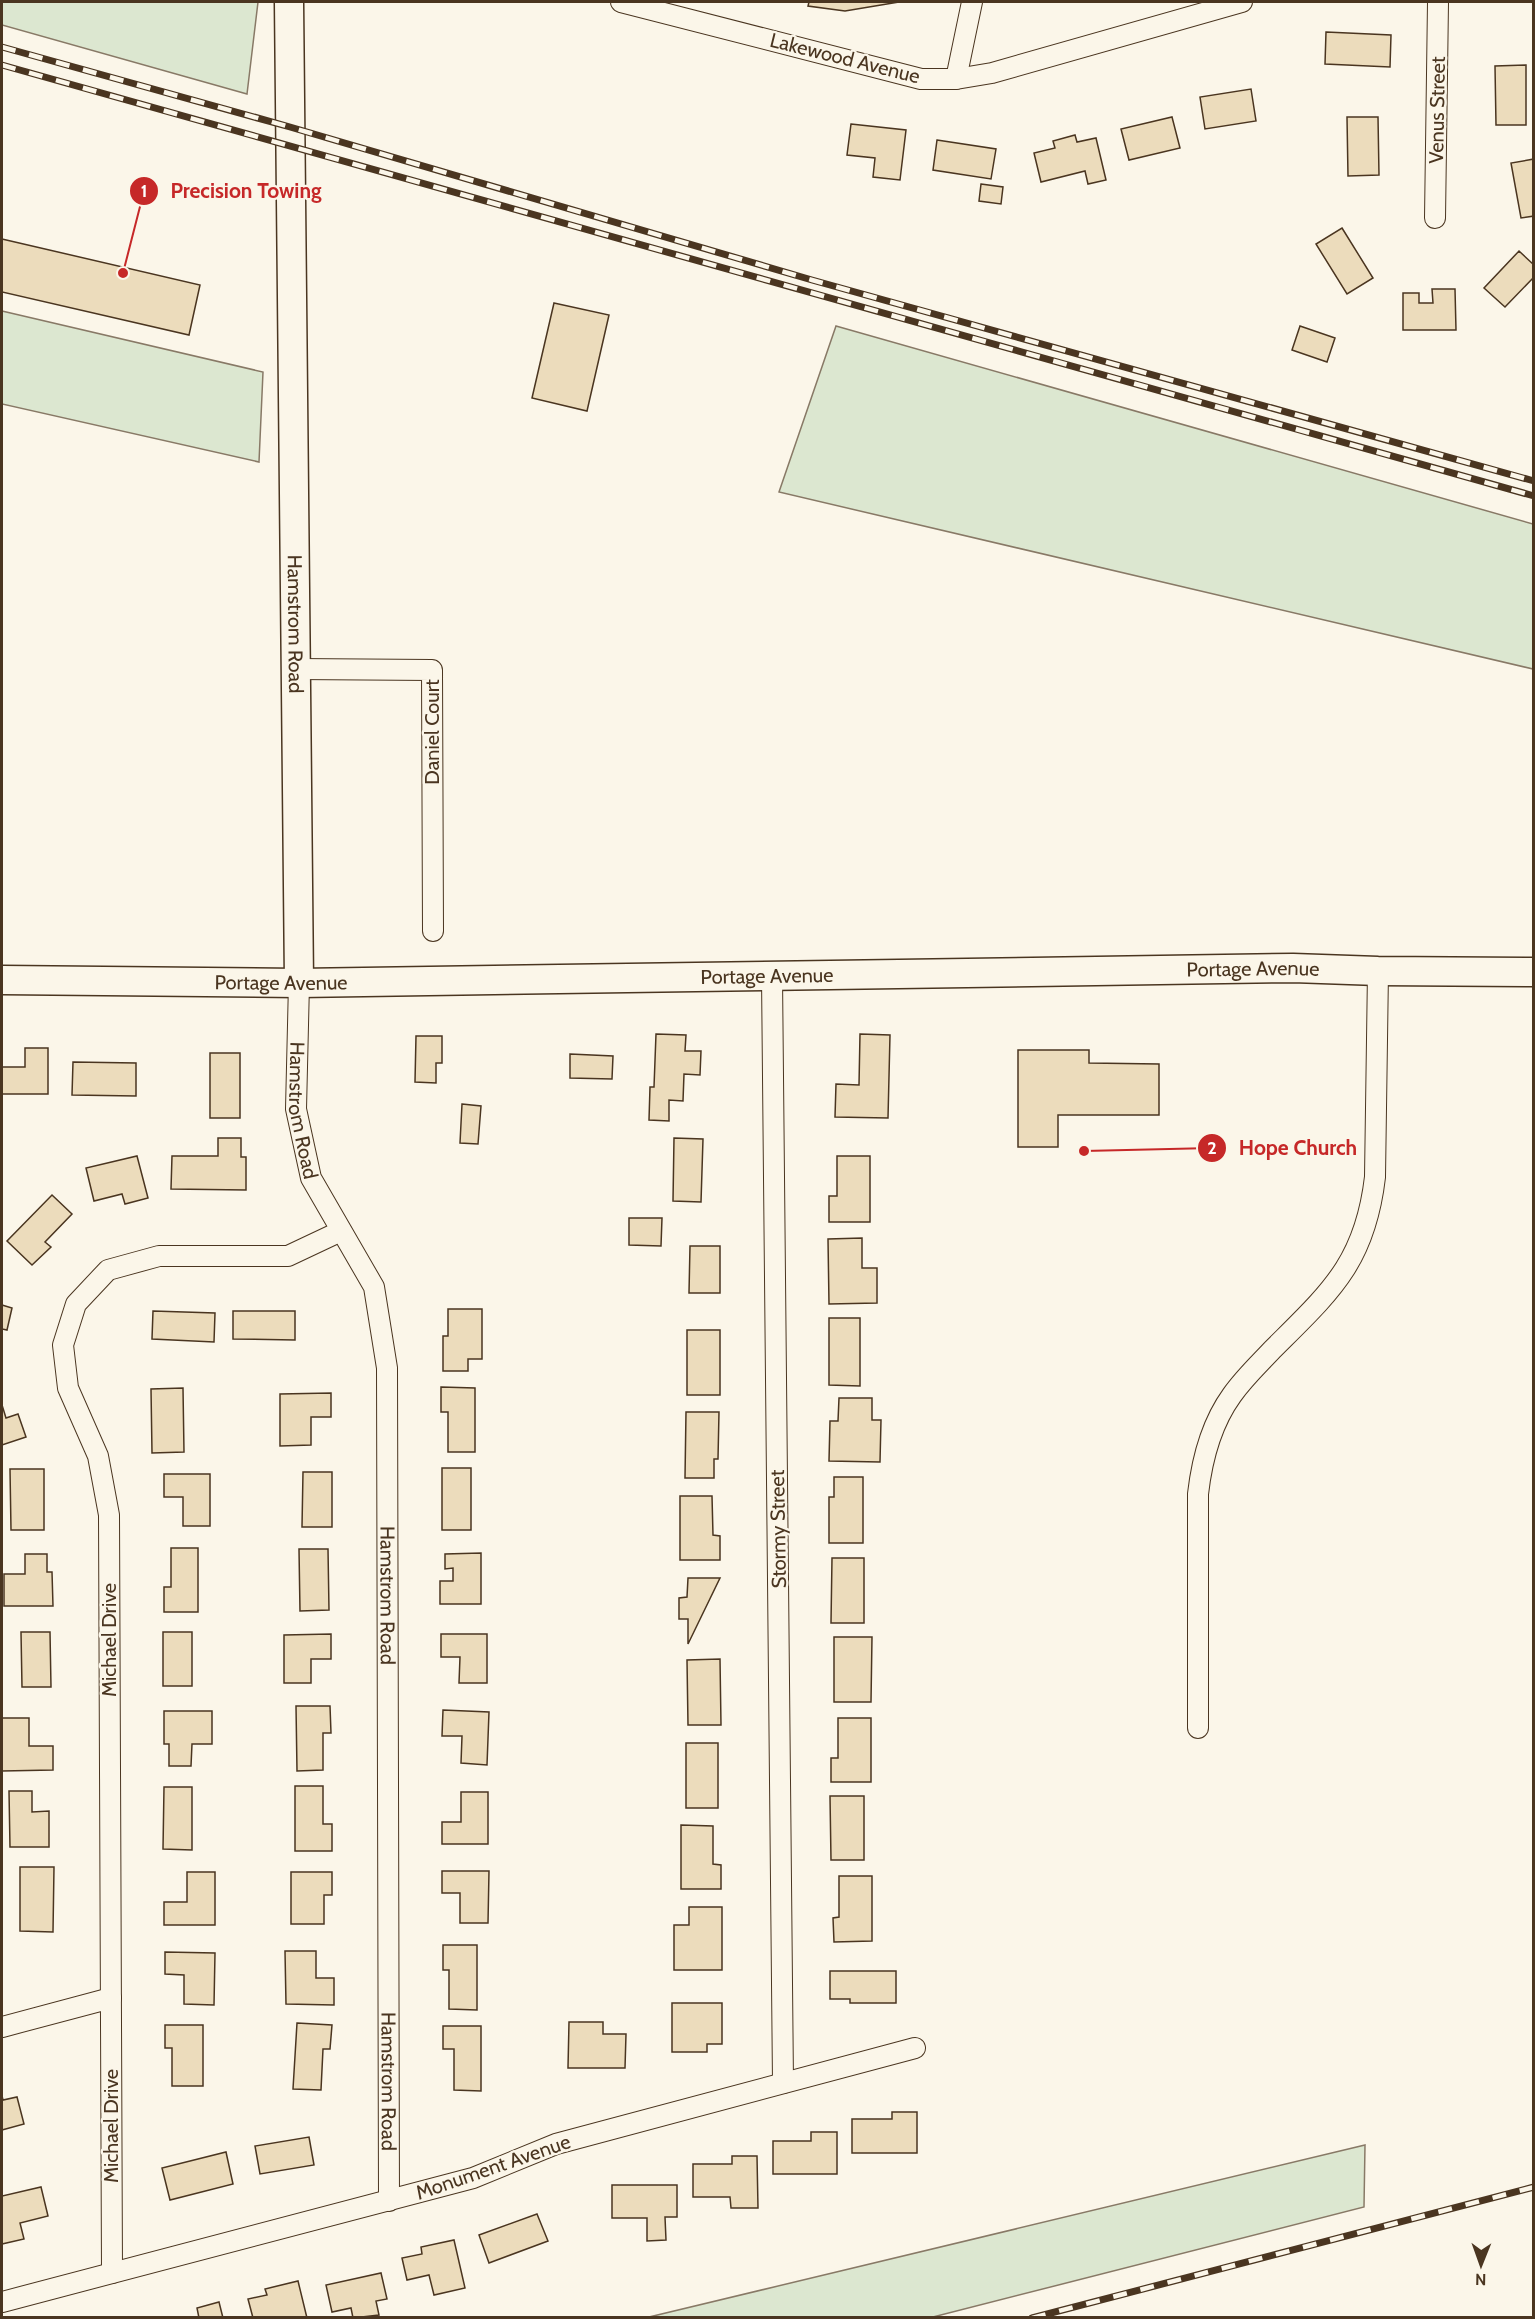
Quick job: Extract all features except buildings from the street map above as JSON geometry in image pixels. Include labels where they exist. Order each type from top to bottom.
[{"type":"street","name":"Hamstrom Road","points":[[289,2],[298,982],[296,1109],[311,1178],[374,1287],[387,1368],[388,2201]]},
{"type":"street","points":[[956,79],[972,2]]},
{"type":"street","name":"Lakewood Avenue","points":[[632,3],[921,79],[956,79],[992,73],[1242,2]]},
{"type":"street","name":"Venus Street","points":[[1435,218],[1438,2]]},
{"type":"street","name":"Daniel Court","points":[[296,669],[432,670],[433,931]]},
{"type":"street","name":"Portage Avenue","points":[[2,980],[298,982],[1293,968],[1533,972]]},
{"type":"street","points":[[1198,1728],[1198,1494],[1203,1458],[1213,1430],[1232,1395],[1248,1375],[1334,1286],[1354,1255],[1364,1231],[1373,1198],[1375,1177],[1378,971]]},
{"type":"street","name":"Stormy Street","points":[[772,976],[783,2083]]},
{"type":"street","name":"Michael Drive","points":[[112,2273],[109,1515],[98,1456],[68,1388],[63,1345],[76,1304],[108,1270],[159,1256],[288,1256],[341,1231]]},
{"type":"street","points":[[2,2027],[111,1998]]},
{"type":"street","name":"Monument Avenue","points":[[2,2302],[473,2178],[556,2144],[915,2048]]},
{"type":"green space","points":[[2,2],[258,2],[247,94],[2,25]]},
{"type":"green space","points":[[2,311],[263,372],[259,462],[2,404]]},
{"type":"green space","points":[[836,326],[1533,524],[1533,669],[779,492]]},
{"type":"green space","points":[[1365,2145],[1364,2207],[933,2317],[649,2317]]},
{"type":"railway","points":[[2,47],[290,127],[812,280],[1534,481]]},
{"type":"railway","points":[[2,65],[1534,496]]},
{"type":"railway","points":[[1032,2318],[1534,2187]]},
{"type":"place","name":"Precision Towing","points":[[123,273]]},
{"type":"place","name":"Hope Church","points":[[1084,1151]]}]
